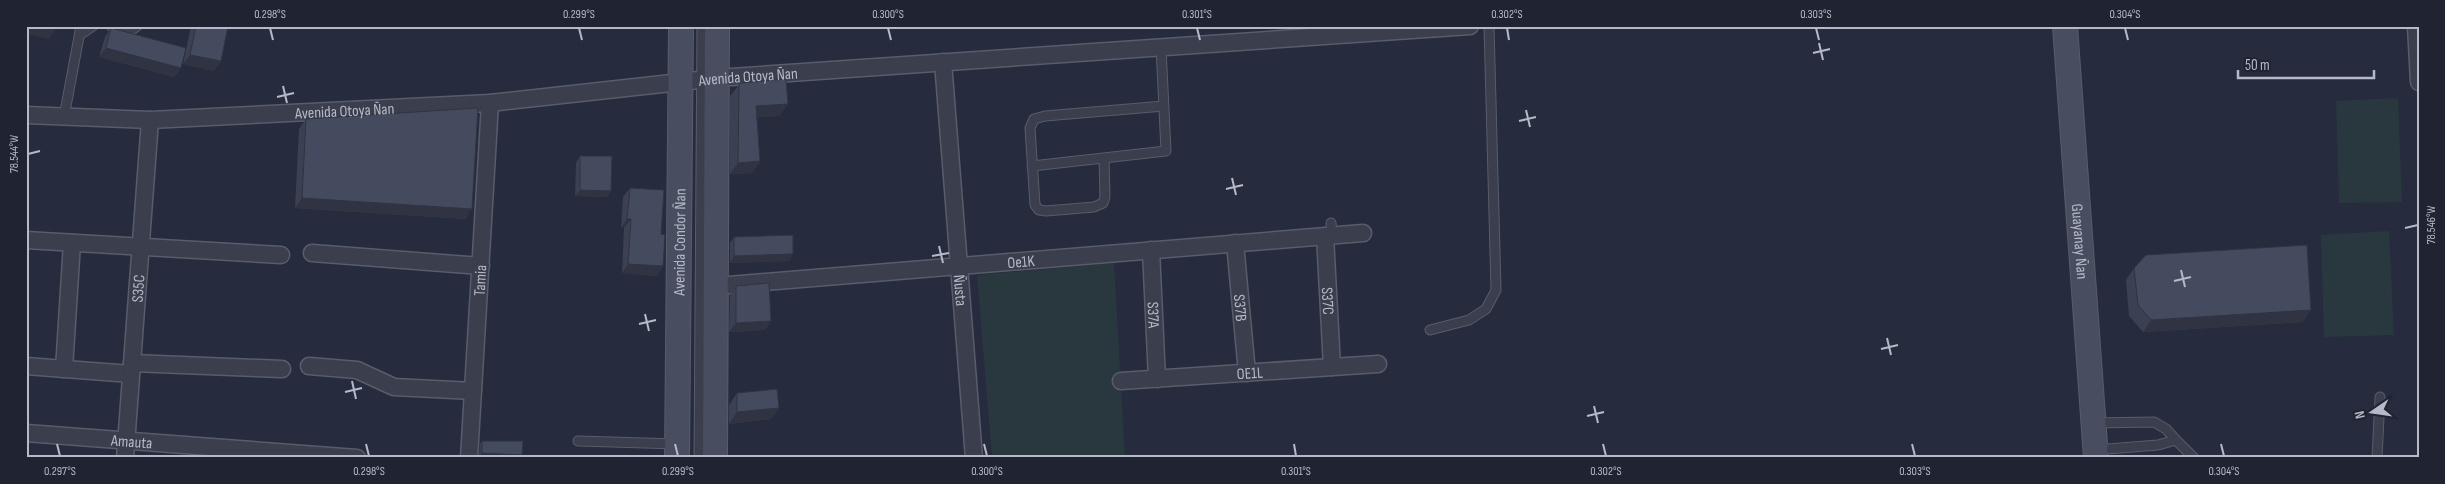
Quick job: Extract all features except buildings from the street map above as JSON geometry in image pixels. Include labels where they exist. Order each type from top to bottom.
[{"type":"main road","name":"Avenida Condor Ñan","points":[[681,26],[700,80],[717,286],[715,458]]},
{"type":"main road","name":"Avenida Condor Ñan","points":[[677,451],[700,80],[717,26]]},
{"type":"main road","name":"Guayanay Ñan","points":[[2065,26],[2095,454]]},
{"type":"street","name":"Avenida Otoya Ñan","points":[[26,115],[150,120],[490,103],[700,80],[1161,48],[1324,31],[1470,26]]},
{"type":"street","points":[[2416,26],[2419,82]]},
{"type":"street","name":"Ñusta","points":[[943,62],[974,458]]},
{"type":"street","name":"Tamia","points":[[469,458],[490,103]]},
{"type":"street","name":"S35C","points":[[125,458],[150,120]]},
{"type":"street","name":"Oe1K","points":[[717,286],[1235,244],[1329,231],[1363,233]]},
{"type":"street","name":"S37C","points":[[1329,231],[1332,367]]},
{"type":"street","points":[[26,240],[281,255]]},
{"type":"street","points":[[64,368],[72,243]]},
{"type":"street","name":"S37B","points":[[1235,244],[1247,373]]},
{"type":"street","name":"S37A","points":[[1152,250],[1157,379]]},
{"type":"street","points":[[312,253],[481,266]]},
{"type":"street","name":"OE1L","points":[[1121,381],[1378,364]]},
{"type":"street","points":[[26,366],[282,370]]},
{"type":"street","points":[[309,366],[357,370],[394,387],[473,391]]},
{"type":"street","name":"Amauta","points":[[26,433],[357,458]]},
{"type":"lane","points":[[64,117],[81,30],[93,26]]},
{"type":"lane","points":[[111,26],[133,29],[137,26]]},
{"type":"lane","points":[[699,458],[700,80],[702,26]]},
{"type":"lane","points":[[1430,330],[1469,320],[1486,310],[1496,290],[1489,26]]},
{"type":"lane","points":[[1032,166],[1166,151],[1161,48]]},
{"type":"lane","points":[[1104,158],[1105,197],[1103,203],[1094,207],[1039,210],[1035,205],[1030,128],[1034,119],[1045,116],[1164,106]]},
{"type":"lane","points":[[2377,458],[2380,397]]},
{"type":"lane","points":[[2093,423],[2154,422],[2166,429],[2194,458]]},
{"type":"lane","points":[[2095,454],[2176,440]]},
{"type":"lane","points":[[578,441],[677,451]]},
{"type":"shaded area","points":[[2398,98],[2402,202],[2339,203],[2336,101]]},
{"type":"shaded area","points":[[2389,231],[2394,335],[2324,337],[2321,235]]},
{"type":"shaded area","points":[[1114,263],[1125,458],[992,458],[977,275]]}]
